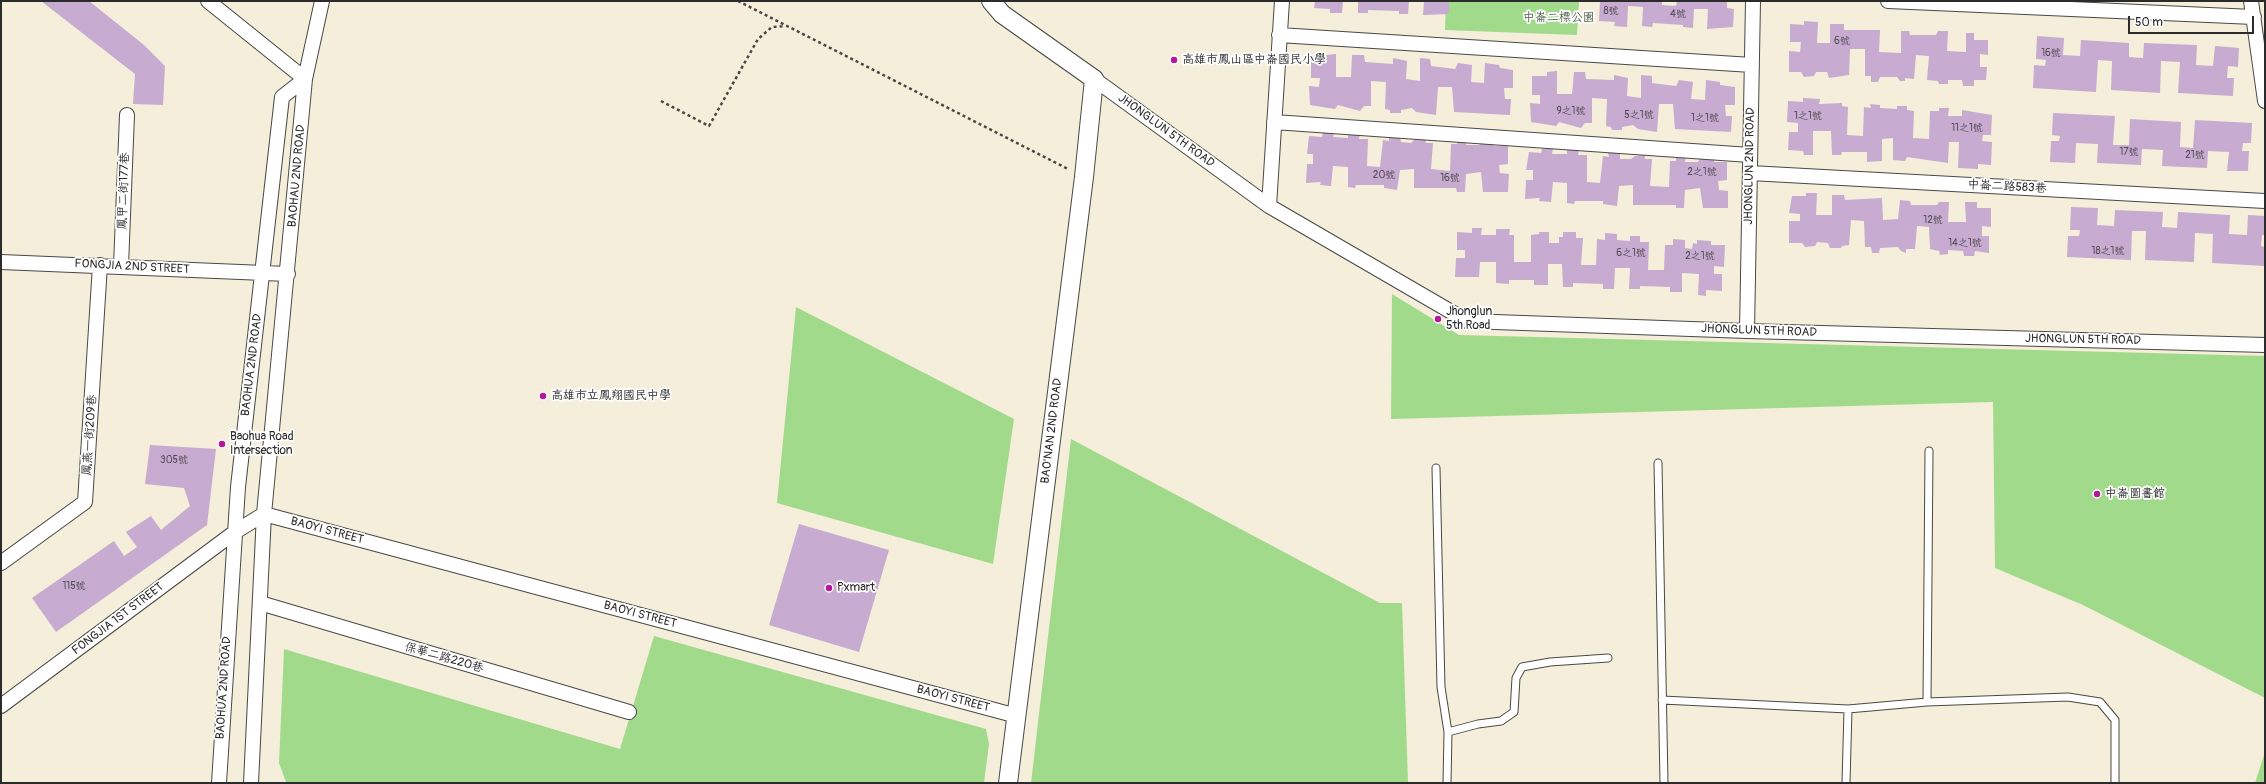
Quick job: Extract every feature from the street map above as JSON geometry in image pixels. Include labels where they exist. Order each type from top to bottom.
[{"type":"street","points":[[208,1],[305,78]]},
{"type":"street","name":"BAOHAU 2ND ROAD","points":[[288,274],[305,78],[322,1]]},
{"type":"street","name":"JHONGLUN 5TH ROAD","points":[[992,1],[1002,14],[1269,206],[1467,321],[1747,331],[2265,345]]},
{"type":"street","points":[[1269,206],[1282,1]]},
{"type":"street","name":"JHONGLUN 2ND ROAD","points":[[1747,331],[1753,1]]},
{"type":"street","points":[[1888,1],[2254,17]]},
{"type":"street","points":[[2251,1],[2265,101]]},
{"type":"street","points":[[1279,35],[1752,65]]},
{"type":"street","name":"BAOHUA 2ND ROAD","points":[[219,783],[238,487],[282,97],[305,78]]},
{"type":"street","name":"BAO'NAN 2ND ROAD","points":[[1008,783],[1084,177],[1094,79]]},
{"type":"street","name":"鳳甲二街177巷","points":[[120,266],[127,115]]},
{"type":"street","points":[[1274,122],[1750,155]]},
{"type":"street","name":"中崙二路583巷","points":[[1750,173],[2265,201]]},
{"type":"street","name":"FONGJIA 2ND STREET","points":[[1,262],[288,274]]},
{"type":"street","name":"鳳燕一街209巷","points":[[1,563],[85,502],[100,265]]},
{"type":"street","points":[[251,783],[264,514],[288,274]]},
{"type":"street","name":"BAOYI STREET","points":[[264,514],[1017,716]]},
{"type":"street","name":"FONGJIA 1ST STREET","points":[[1,706],[235,532],[264,514]]},
{"type":"street","name":"保華二路220巷","points":[[260,603],[629,712]]},
{"type":"lane","points":[[1927,702],[1929,451]]},
{"type":"lane","points":[[1658,463],[1664,783]]},
{"type":"lane","points":[[1436,468],[1441,687],[1448,732],[1447,783]]},
{"type":"lane","points":[[1448,732],[1478,724],[1501,721],[1514,712],[1516,678],[1522,667],[1550,662],[1608,658]]},
{"type":"lane","points":[[1662,700],[1848,709],[1927,702],[2068,697],[2100,702],[2115,720],[2115,783]]},
{"type":"lane","points":[[1846,783],[1848,709]]},
{"type":"path","points":[[738,1],[1084,177]]},
{"type":"path","points":[[662,101],[709,126],[758,39],[772,27],[785,26]]},
{"type":"green space","name":"中崙二標公園","points":[[1446,1],[1579,1],[1577,35],[1445,30]]},
{"type":"green space","points":[[1392,294],[1459,335],[2265,356],[2265,698],[2083,605],[1995,568],[1993,402],[1391,419]]},
{"type":"green space","points":[[796,307],[1014,419],[993,564],[777,503]]},
{"type":"green space","points":[[1071,439],[1380,603],[1402,603],[1408,783],[1031,783]]},
{"type":"green space","points":[[654,636],[986,729],[989,744],[984,783],[286,782],[279,763],[284,649],[620,749]]},
{"type":"green space","points":[[2265,752],[2265,783],[2255,783]]},
{"type":"building","points":[[41,1],[89,1],[144,45],[165,66],[163,105],[133,104],[135,74]]},
{"type":"building","points":[[1315,1],[1343,1],[1342,13],[1330,13],[1330,9],[1314,8]]},
{"type":"building","points":[[1358,1],[1409,1],[1408,14],[1399,14],[1399,11],[1368,10],[1368,13],[1358,13]]},
{"type":"building","points":[[1424,1],[1449,1],[1449,14],[1423,15]]},
{"type":"building","points":[[1600,1],[1662,1],[1662,5],[1676,6],[1677,1],[1727,1],[1727,8],[1734,9],[1733,27],[1707,29],[1708,9],[1694,9],[1693,28],[1683,27],[1683,25],[1653,23],[1652,27],[1642,26],[1643,7],[1628,6],[1627,27],[1614,26],[1615,22],[1599,21]]},
{"type":"building","points":[[1804,21],[1818,22],[1817,43],[1830,43],[1830,24],[1844,24],[1844,30],[1880,30],[1879,52],[1901,53],[1901,31],[1909,31],[1910,35],[1936,35],[1938,31],[1948,31],[1947,51],[1966,52],[1966,33],[1974,33],[1974,40],[1988,40],[1988,55],[1980,54],[1980,67],[1987,67],[1986,80],[1974,80],[1974,86],[1963,86],[1962,80],[1948,80],[1948,84],[1939,84],[1938,81],[1927,80],[1929,56],[1916,55],[1914,79],[1905,78],[1905,81],[1900,81],[1897,77],[1880,77],[1878,82],[1871,82],[1871,76],[1865,76],[1865,49],[1850,49],[1849,75],[1829,78],[1827,72],[1816,72],[1814,76],[1804,77],[1801,72],[1789,72],[1789,51],[1800,52],[1801,42],[1790,42],[1790,24],[1804,25]]},
{"type":"building","points":[[2037,36],[2064,38],[2063,55],[2080,56],[2081,40],[2129,43],[2129,57],[2143,58],[2144,43],[2197,45],[2196,65],[2213,66],[2215,46],[2239,48],[2238,67],[2228,66],[2227,78],[2234,78],[2233,96],[2178,93],[2180,62],[2161,61],[2160,93],[2111,90],[2112,61],[2098,60],[2096,92],[2033,88],[2034,65],[2045,66],[2046,60],[2036,59]]},
{"type":"building","points":[[1336,54],[1336,77],[1351,77],[1352,55],[1364,55],[1365,62],[1393,64],[1393,58],[1407,61],[1406,79],[1420,81],[1420,58],[1430,59],[1431,66],[1455,69],[1458,63],[1472,65],[1471,82],[1484,83],[1485,63],[1499,65],[1500,68],[1513,70],[1513,88],[1504,88],[1505,99],[1511,99],[1510,115],[1454,112],[1452,87],[1438,87],[1436,115],[1416,112],[1412,108],[1401,110],[1401,113],[1390,113],[1390,110],[1385,109],[1386,82],[1371,81],[1371,106],[1364,106],[1360,111],[1338,105],[1335,109],[1310,105],[1309,86],[1319,87],[1320,78],[1311,78],[1311,59],[1326,59],[1326,55]]},
{"type":"building","points":[[1557,71],[1557,94],[1572,94],[1574,72],[1585,72],[1586,79],[1614,80],[1614,75],[1628,78],[1627,96],[1641,98],[1641,75],[1652,76],[1652,83],[1676,86],[1679,80],[1693,82],[1691,99],[1705,100],[1706,80],[1720,82],[1720,85],[1735,87],[1735,105],[1725,105],[1726,116],[1732,116],[1731,132],[1675,129],[1673,104],[1659,104],[1657,132],[1638,129],[1633,125],[1622,127],[1622,130],[1612,130],[1611,127],[1606,126],[1607,99],[1592,98],[1592,123],[1585,123],[1581,128],[1559,122],[1556,126],[1531,122],[1530,103],[1540,104],[1540,95],[1532,95],[1532,76],[1547,76],[1547,72]]},
{"type":"building","points":[[1803,98],[1820,99],[1819,104],[1842,103],[1842,106],[1848,107],[1847,135],[1863,136],[1864,107],[1871,108],[1870,104],[1880,105],[1880,108],[1897,109],[1897,106],[1907,106],[1907,110],[1914,111],[1913,138],[1929,139],[1930,111],[1939,111],[1939,108],[1949,108],[1948,116],[1962,116],[1962,110],[1992,115],[1991,135],[1983,135],[1982,141],[1992,142],[1991,165],[1978,164],[1978,169],[1958,168],[1959,142],[1949,142],[1948,163],[1907,157],[1905,161],[1893,160],[1893,138],[1882,139],[1882,161],[1867,162],[1867,152],[1842,152],[1841,155],[1832,155],[1831,131],[1813,131],[1813,155],[1804,155],[1803,151],[1788,150],[1789,132],[1798,132],[1798,123],[1787,122],[1788,101],[1803,102]]},
{"type":"building","points":[[2053,113],[2115,116],[2113,145],[2129,145],[2130,119],[2181,122],[2180,147],[2193,148],[2195,120],[2252,123],[2251,143],[2243,143],[2242,151],[2249,151],[2248,171],[2227,171],[2229,152],[2208,151],[2207,168],[2162,166],[2163,150],[2142,149],[2141,165],[2097,163],[2098,144],[2076,143],[2075,163],[2050,162],[2051,141],[2059,141],[2060,136],[2052,135]]},
{"type":"building","points":[[1323,133],[1334,133],[1333,137],[1348,138],[1348,133],[1360,134],[1359,139],[1368,139],[1367,166],[1380,167],[1383,140],[1389,141],[1389,137],[1400,137],[1401,142],[1411,143],[1415,139],[1425,138],[1426,143],[1433,143],[1431,169],[1450,171],[1451,144],[1457,144],[1457,139],[1467,138],[1466,145],[1479,145],[1481,142],[1494,142],[1494,146],[1508,146],[1508,164],[1499,165],[1500,173],[1509,174],[1508,192],[1483,192],[1481,172],[1466,174],[1465,192],[1457,192],[1456,188],[1414,188],[1414,169],[1400,170],[1397,190],[1384,188],[1384,185],[1356,185],[1355,188],[1348,187],[1348,167],[1333,166],[1331,186],[1320,185],[1321,182],[1306,183],[1307,164],[1313,164],[1313,154],[1307,154],[1309,136],[1322,137]]},
{"type":"building","points":[[1542,149],[1553,149],[1552,154],[1567,154],[1567,150],[1579,150],[1578,155],[1587,155],[1587,182],[1600,183],[1603,156],[1609,157],[1608,153],[1620,153],[1620,159],[1631,159],[1635,156],[1645,155],[1645,159],[1652,159],[1650,186],[1669,187],[1670,161],[1676,161],[1676,156],[1686,155],[1685,162],[1698,162],[1700,158],[1714,158],[1714,162],[1727,162],[1727,180],[1718,181],[1719,190],[1728,191],[1728,208],[1703,208],[1700,188],[1685,190],[1684,208],[1676,208],[1676,205],[1633,205],[1633,185],[1619,186],[1617,206],[1603,204],[1603,201],[1575,201],[1574,204],[1567,203],[1567,183],[1553,182],[1551,202],[1539,201],[1540,198],[1525,199],[1526,180],[1533,180],[1533,170],[1526,170],[1529,152],[1541,153]]},
{"type":"building","points":[[1806,193],[1817,193],[1816,215],[1832,215],[1832,195],[1844,195],[1845,200],[1882,198],[1883,220],[1898,219],[1900,200],[1910,201],[1911,205],[1937,205],[1939,202],[1949,202],[1948,222],[1966,222],[1965,202],[1977,202],[1977,208],[1991,208],[1991,227],[1982,226],[1982,236],[1989,236],[1989,253],[1975,251],[1974,256],[1964,256],[1963,251],[1948,250],[1948,254],[1940,255],[1939,251],[1930,249],[1929,227],[1917,226],[1915,249],[1906,249],[1906,253],[1901,251],[1898,247],[1880,248],[1879,253],[1872,253],[1871,247],[1865,247],[1864,221],[1851,220],[1849,245],[1842,246],[1841,248],[1830,248],[1828,243],[1817,242],[1815,246],[1805,247],[1802,243],[1789,243],[1789,221],[1800,221],[1800,214],[1789,213],[1792,196],[1806,196]]},
{"type":"building","points":[[2071,207],[2098,208],[2097,225],[2114,226],[2115,210],[2163,212],[2162,227],[2177,228],[2178,212],[2230,215],[2229,234],[2247,235],[2248,215],[2265,216],[2265,235],[2262,235],[2261,246],[2265,247],[2265,266],[2212,263],[2213,234],[2195,233],[2194,262],[2145,260],[2146,231],[2132,231],[2131,260],[2067,257],[2068,236],[2079,236],[2080,230],[2070,230]]},
{"type":"building","points":[[1472,228],[1482,228],[1481,235],[1496,235],[1496,229],[1510,229],[1509,235],[1514,235],[1514,262],[1531,262],[1531,235],[1539,234],[1539,232],[1549,232],[1549,243],[1559,243],[1559,237],[1563,237],[1563,232],[1576,232],[1576,238],[1583,238],[1581,265],[1596,265],[1597,239],[1605,240],[1605,233],[1617,234],[1617,240],[1630,241],[1630,236],[1640,236],[1640,242],[1649,242],[1648,270],[1664,270],[1665,245],[1673,245],[1673,239],[1685,240],[1685,248],[1692,249],[1693,243],[1697,244],[1697,240],[1711,241],[1711,245],[1725,245],[1724,267],[1714,266],[1714,274],[1722,274],[1722,291],[1706,290],[1706,296],[1698,295],[1699,274],[1682,273],[1682,292],[1670,292],[1670,287],[1640,286],[1640,289],[1629,289],[1630,268],[1615,268],[1614,289],[1603,289],[1603,284],[1573,283],[1573,287],[1563,287],[1562,264],[1548,264],[1548,285],[1534,285],[1534,280],[1509,280],[1509,284],[1496,283],[1496,262],[1480,262],[1479,277],[1455,277],[1456,258],[1465,258],[1465,250],[1457,250],[1457,232],[1472,233]]},
{"type":"building","points":[[150,445],[216,449],[207,525],[56,632],[32,598],[114,541],[124,556],[137,547],[126,532],[151,516],[161,530],[190,506],[184,488],[145,484]]},
{"type":"building","name":"Pxmart","points":[[799,524],[889,550],[859,652],[769,625]]},
{"type":"place","name":"高雄市鳳山區中崙國民小學","points":[[1174,60]]},
{"type":"place","name":"Jhonglun 5th Road","points":[[1438,319]]},
{"type":"place","name":"高雄市立鳳翔國民中學","points":[[543,396]]},
{"type":"place","name":"Baohua Road Intersection","points":[[222,444]]},
{"type":"place","name":"中崙圖書館","points":[[2097,494]]},
{"type":"place","name":"Pxmart","points":[[829,588]]}]
